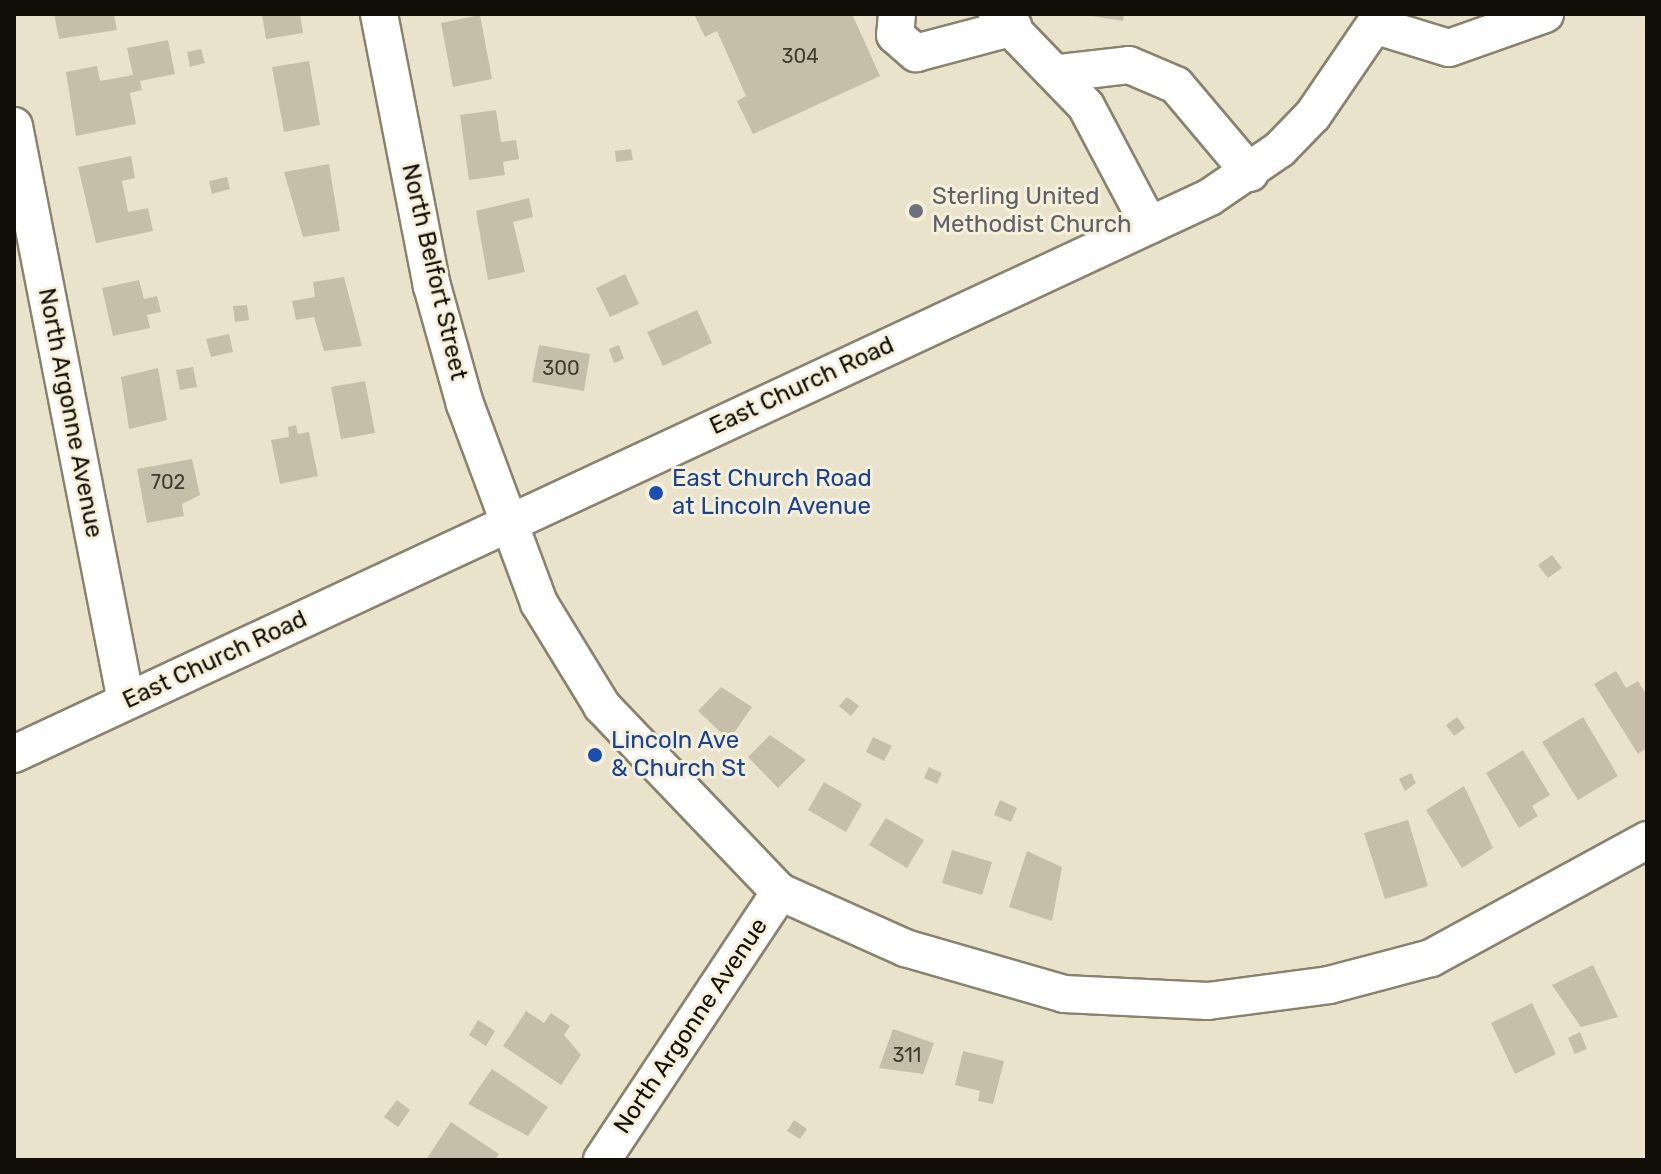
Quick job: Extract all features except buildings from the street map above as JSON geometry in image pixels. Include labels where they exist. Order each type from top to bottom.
[{"type":"street","name":"North Belfort Street","points":[[379,14],[432,286],[465,404],[539,603],[602,706],[780,892]]},
{"type":"street","points":[[897,14],[895,35],[916,53],[1005,20],[1060,73],[1086,106],[1149,225]]},
{"type":"street","name":"East Church Road","points":[[14,754],[1149,225],[1250,173],[1313,115],[1380,20],[1449,48],[1545,14]]},
{"type":"street","points":[[1060,73],[1129,65],[1176,85],[1250,173]]},
{"type":"street","name":"North Argonne Avenue","points":[[14,126],[126,701]]},
{"type":"street","points":[[780,892],[905,948],[1064,994],[1208,1001],[1329,985],[1431,958],[1647,840]]},
{"type":"street","name":"North Argonne Avenue","points":[[602,1160],[780,892]]},
{"type":"place","name":"Sterling United Methodist Church","points":[[916,211]]},
{"type":"place","name":"East Church Road at Lincoln Avenue","points":[[656,493]]},
{"type":"place","name":"Lincoln Ave & Church St","points":[[595,755]]}]
